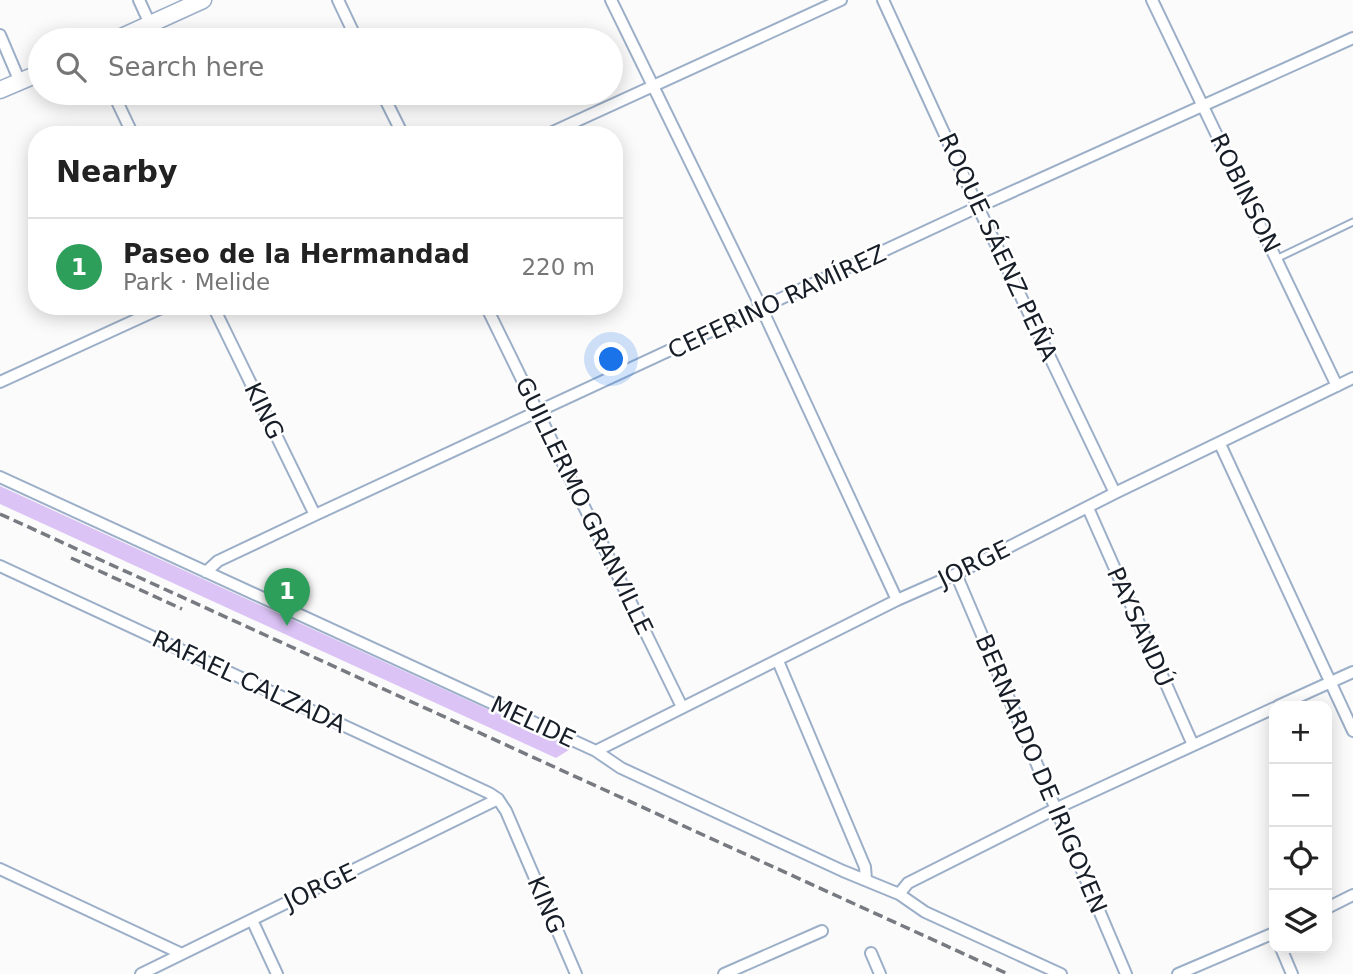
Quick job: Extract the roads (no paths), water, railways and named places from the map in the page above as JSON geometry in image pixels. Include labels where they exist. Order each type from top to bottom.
[{"type":"main road","points":[[141,28],[203,0]]},
{"type":"main road","points":[[0,90],[28,78]]},
{"type":"street","points":[[139,0],[150,24]]},
{"type":"street","points":[[338,0],[351,28]]},
{"type":"street","points":[[611,0],[762,309],[897,600]]},
{"type":"street","points":[[623,99],[841,0]]},
{"type":"street","name":"ROQUE SÁENZ PEÑA","points":[[884,0],[978,207],[1115,493]]},
{"type":"street","name":"ROBINSON","points":[[1152,0],[1337,386]]},
{"type":"street","points":[[0,35],[20,82]]},
{"type":"street","name":"CEFERINO RAMÍREZ","points":[[206,572],[218,561],[315,515],[978,207],[1353,38]]},
{"type":"street","points":[[119,105],[129,126]]},
{"type":"street","points":[[389,105],[399,126]]},
{"type":"street","points":[[565,126],[611,105]]},
{"type":"street","points":[[0,382],[146,315]]},
{"type":"street","name":"KING","points":[[218,315],[315,515]]},
{"type":"street","name":"GUILLERMO GRANVILLE","points":[[490,315],[682,706]]},
{"type":"street","name":"JORGE","points":[[596,751],[897,600],[956,574],[1115,493],[1353,378]]},
{"type":"street","points":[[1220,444],[1353,731]]},
{"type":"street","name":"MELIDE","points":[[0,477],[596,751],[621,768],[843,872],[899,894],[925,912],[1061,974]]},
{"type":"street","name":"PAYSANDÚ","points":[[1088,508],[1193,745]]},
{"type":"street","name":"RAFAEL CALZADA","points":[[0,566],[498,799]]},
{"type":"street","name":"BERNARDO DE IRIGOYEN","points":[[956,574],[1126,974]]},
{"type":"street","points":[[778,661],[865,867],[866,880]]},
{"type":"street","points":[[1289,701],[1353,672]]},
{"type":"street","points":[[899,894],[908,883],[1055,809],[1269,710]]},
{"type":"street","name":"JORGE","points":[[141,974],[498,799]]},
{"type":"street","name":"KING","points":[[498,799],[506,811],[576,974]]},
{"type":"street","points":[[0,869],[183,954]]},
{"type":"street","points":[[1332,906],[1353,895]]},
{"type":"street","points":[[252,920],[277,974]]},
{"type":"street","points":[[724,974],[822,931]]},
{"type":"street","points":[[1178,974],[1269,935]]},
{"type":"street","points":[[871,953],[880,974]]},
{"type":"street","points":[[1283,953],[1292,974]]},
{"type":"lane","points":[[1276,260],[1353,222]]},
{"type":"railway","points":[[0,514],[1008,974]]},
{"type":"railway","points":[[71,558],[182,609]]},
{"type":"place","name":"Paseo de la Hermandad","points":[[287,626]]}]
